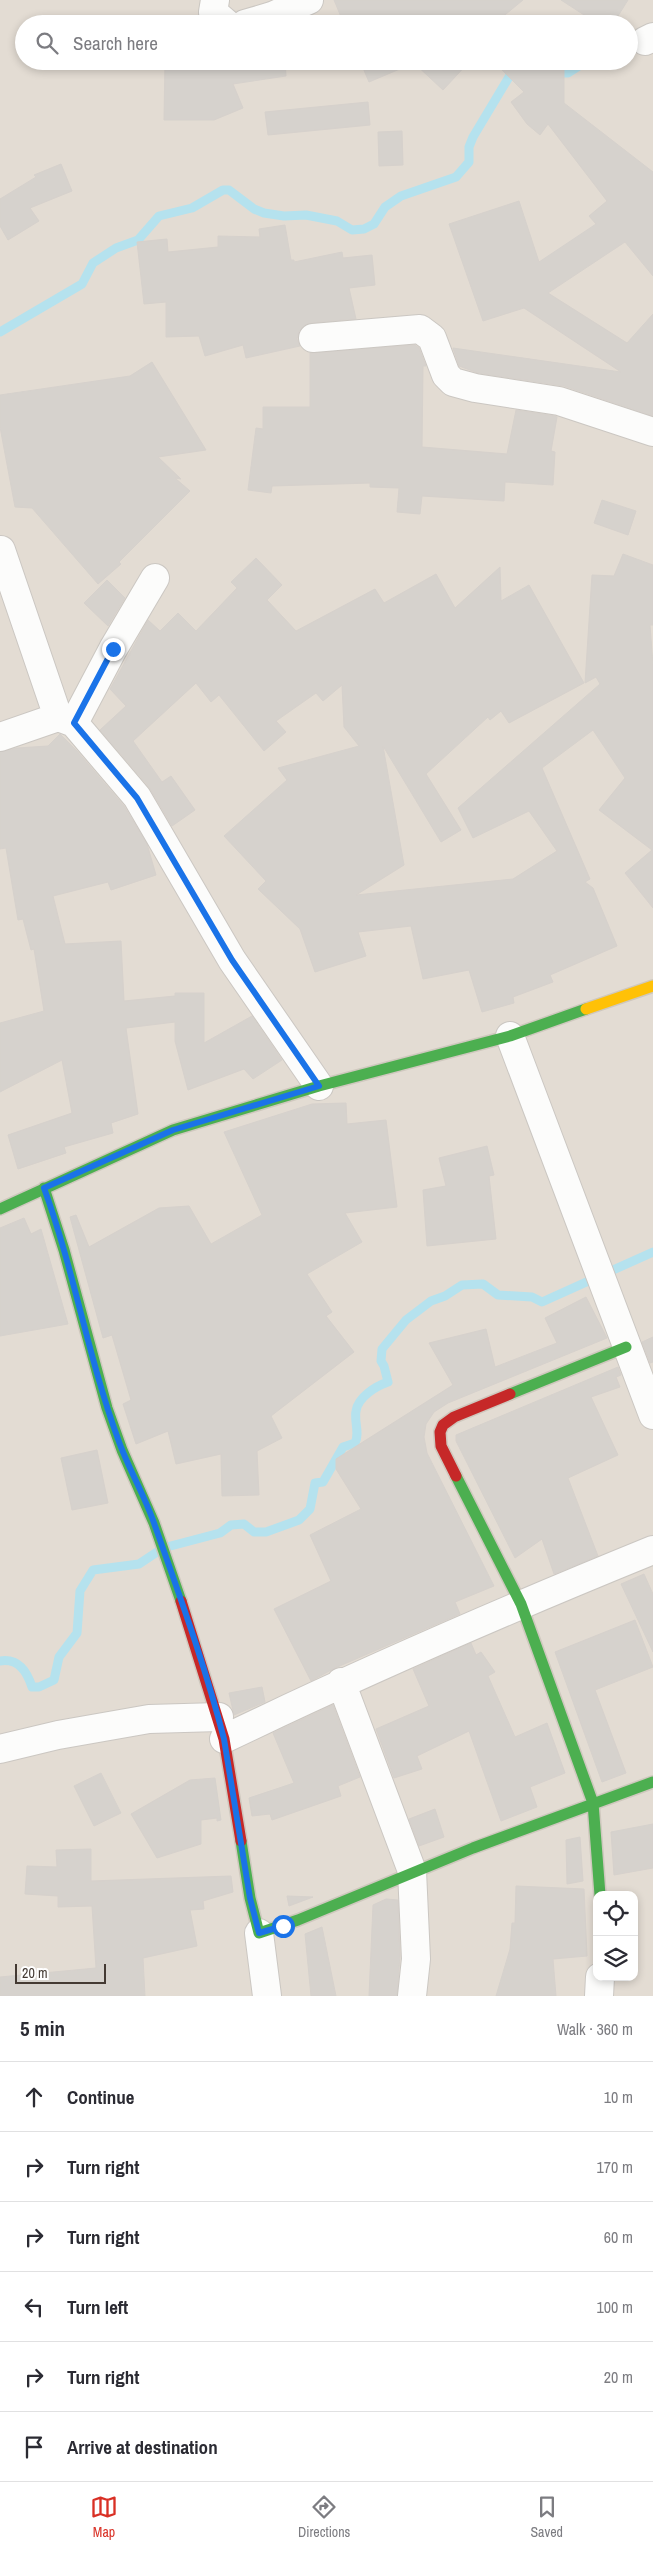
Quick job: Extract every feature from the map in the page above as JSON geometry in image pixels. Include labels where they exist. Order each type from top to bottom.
[{"type":"street","points":[[215,0],[213,12],[216,15]]},
{"type":"street","points":[[274,15],[309,0]]},
{"type":"street","points":[[312,338],[420,329],[432,338],[446,375],[453,382],[475,388],[559,401],[653,432]]},
{"type":"street","points":[[1,550],[66,720],[137,798],[232,960],[319,1086]]},
{"type":"street","points":[[0,737],[66,720],[113,649],[155,578]]},
{"type":"street","points":[[0,1209],[173,1130],[319,1086],[510,1036],[653,986]]},
{"type":"street","points":[[510,1036],[586,1233],[653,1415]]},
{"type":"street","points":[[44,1188],[62,1239],[90,1353],[118,1438],[153,1521],[171,1577],[197,1643],[222,1728],[250,1898],[259,1933],[267,1996]]},
{"type":"street","points":[[600,1891],[594,1803],[521,1604],[440,1446],[438,1432],[444,1422],[454,1416],[622,1335]]},
{"type":"street","points":[[0,1749],[58,1735],[149,1719],[222,1728],[341,1682],[521,1604],[653,1550]]},
{"type":"street","points":[[341,1682],[412,1871],[416,1959],[412,1996]]},
{"type":"street","points":[[259,1933],[283,1926],[412,1871],[653,1782]]},
{"type":"street","points":[[598,1996],[600,1981]]},
{"type":"shaded area","points":[[0,0],[653,0],[653,1996],[0,1996]]},
{"type":"building","points":[[334,0],[523,0],[505,15],[340,15]]},
{"type":"building","points":[[561,0],[628,0],[619,15],[584,15]]},
{"type":"building","points":[[165,70],[286,70],[286,76],[233,84],[243,108],[214,120],[164,120]]},
{"type":"building","points":[[364,70],[397,70],[369,82]]},
{"type":"building","points":[[422,70],[462,70],[443,90]]},
{"type":"building","points":[[502,70],[564,70],[564,103],[653,172],[653,276],[625,242],[548,293],[627,343],[653,314],[653,416],[564,386],[478,373],[459,366],[453,348],[621,372],[524,308],[483,321],[449,224],[519,201],[539,262],[596,224],[589,216],[607,201],[548,124],[540,135],[527,124],[511,102],[524,92]]},
{"type":"building","points":[[368,102],[370,125],[268,135],[265,112]]},
{"type":"building","points":[[402,131],[403,165],[379,166],[378,132]]},
{"type":"building","points":[[61,164],[72,191],[30,208],[39,221],[8,240],[0,226],[0,199],[36,177],[34,175]]},
{"type":"building","points":[[285,225],[291,260],[294,260],[294,262],[342,252],[343,258],[372,255],[375,285],[349,288],[356,319],[305,325],[299,331],[297,339],[300,346],[246,358],[243,345],[205,356],[199,336],[166,337],[166,302],[144,304],[137,242],[167,239],[168,252],[218,247],[218,236],[260,237],[259,229]]},
{"type":"building","points":[[415,345],[419,348],[426,366],[423,366],[422,447],[507,454],[516,410],[555,416],[557,417],[551,451],[555,452],[553,485],[505,482],[504,501],[422,496],[420,514],[397,512],[399,488],[370,487],[370,483],[272,486],[271,493],[248,490],[256,428],[263,429],[263,407],[310,407],[310,353]]},
{"type":"building","points":[[152,362],[206,450],[158,457],[181,479],[175,478],[190,491],[119,562],[121,564],[98,584],[32,508],[15,507],[0,427],[0,395],[130,376]]},
{"type":"building","points":[[602,500],[636,511],[628,535],[594,523]]},
{"type":"building","points":[[623,554],[653,565],[653,625],[650,625],[653,665],[653,908],[625,873],[652,850],[599,810],[625,778],[593,730],[542,768],[590,879],[585,882],[593,888],[617,946],[550,975],[553,982],[513,997],[514,1003],[482,1012],[469,970],[423,979],[411,926],[358,932],[366,956],[315,972],[300,929],[258,889],[266,881],[224,836],[287,780],[278,768],[359,746],[344,727],[342,685],[323,701],[316,693],[276,721],[286,732],[264,751],[219,695],[211,702],[196,683],[133,741],[162,782],[171,776],[195,810],[172,826],[149,787],[100,730],[126,706],[110,689],[148,620],[160,631],[178,613],[196,631],[237,588],[231,582],[256,558],[282,585],[267,600],[296,631],[375,589],[384,603],[436,574],[455,608],[500,567],[501,601],[529,585],[584,683],[509,723],[501,711],[490,720],[488,717],[426,774],[461,830],[441,842],[383,746],[404,865],[356,895],[513,879],[557,851],[529,811],[473,838],[458,808],[600,684],[596,677],[585,683],[592,575],[614,576]]},
{"type":"building","points":[[107,580],[125,598],[108,626],[84,603]]},
{"type":"building","points":[[60,734],[124,806],[147,844],[156,875],[111,890],[108,882],[53,896],[65,944],[121,941],[124,1001],[175,996],[175,993],[204,993],[204,1043],[252,1016],[282,1060],[253,1079],[244,1069],[188,1090],[175,1041],[175,1022],[126,1028],[138,1114],[111,1123],[113,1133],[64,1147],[66,1153],[18,1169],[8,1135],[72,1113],[62,1060],[0,1092],[0,1023],[44,1011],[34,949],[31,950],[23,919],[18,920],[6,848],[0,849],[0,752],[17,748],[48,746]]},
{"type":"building","points":[[346,1103],[347,1124],[386,1120],[397,1207],[345,1213],[362,1242],[307,1274],[332,1312],[326,1316],[354,1352],[271,1416],[282,1438],[257,1451],[259,1495],[222,1496],[221,1454],[176,1464],[168,1431],[136,1444],[123,1404],[131,1400],[112,1335],[103,1338],[70,1217],[76,1215],[89,1247],[159,1208],[189,1206],[211,1244],[262,1215],[224,1132],[312,1104]]},
{"type":"building","points":[[487,1146],[494,1175],[489,1176],[496,1239],[427,1246],[423,1190],[446,1186],[439,1158]]},
{"type":"building","points":[[24,1218],[31,1234],[41,1229],[68,1324],[0,1336],[0,1228]]},
{"type":"building","points":[[586,1297],[607,1338],[448,1403],[434,1412],[426,1424],[424,1437],[427,1453],[494,1586],[455,1602],[460,1614],[335,1668],[311,1681],[274,1609],[331,1581],[310,1535],[361,1509],[336,1469],[336,1459],[453,1385],[429,1343],[486,1329],[495,1367],[557,1343],[545,1318]]},
{"type":"building","points":[[653,1337],[653,1362],[650,1363],[642,1342]]},
{"type":"building","points":[[618,1367],[621,1375],[616,1377],[620,1387],[591,1397],[618,1455],[568,1478],[598,1556],[554,1574],[542,1539],[515,1558],[456,1441],[456,1435]]},
{"type":"building","points":[[97,1450],[108,1503],[72,1510],[61,1458]]},
{"type":"building","points":[[644,1574],[653,1594],[653,1652],[621,1584]]},
{"type":"building","points":[[635,1620],[653,1667],[595,1690],[626,1773],[602,1782],[555,1652]]},
{"type":"building","points":[[471,1643],[476,1655],[481,1652],[495,1672],[488,1676],[515,1737],[547,1723],[565,1773],[530,1787],[537,1807],[501,1821],[469,1731],[417,1756],[422,1769],[394,1778],[376,1729],[429,1706],[413,1669]]},
{"type":"building","points":[[262,1687],[265,1702],[234,1715],[229,1693]]},
{"type":"building","points":[[333,1705],[360,1777],[338,1786],[341,1796],[272,1820],[270,1814],[252,1816],[249,1798],[294,1783],[273,1733]]},
{"type":"building","points":[[101,1773],[121,1813],[94,1826],[74,1786]]},
{"type":"building","points":[[215,1778],[221,1820],[217,1821],[217,1818],[201,1820],[201,1844],[157,1858],[131,1814],[190,1780]]},
{"type":"building","points":[[435,1809],[444,1837],[419,1846],[409,1819]]},
{"type":"building","points":[[653,1824],[653,1868],[614,1875],[611,1832]]},
{"type":"building","points":[[580,1837],[583,1881],[567,1884],[566,1840]]},
{"type":"building","points":[[91,1849],[91,1881],[231,1876],[233,1892],[203,1901],[204,1909],[190,1910],[197,1946],[143,1958],[145,1996],[0,1996],[0,1977],[96,1968],[92,1906],[58,1907],[58,1896],[25,1894],[27,1866],[57,1867],[56,1850]]},
{"type":"building","points":[[516,1886],[584,1889],[587,1956],[553,1959],[556,1996],[496,1996],[510,1949],[512,1923],[515,1923]]},
{"type":"building","points":[[287,1896],[313,1897],[289,1906]]},
{"type":"building","points":[[386,1899],[398,1900],[400,1956],[397,1996],[369,1996],[373,1905]]},
{"type":"building","points":[[322,1927],[336,1996],[311,1996],[305,1934]]},
{"type":"waterway","points":[[602,15],[620,0]]},
{"type":"waterway","points":[[0,332],[82,284],[93,263],[116,248],[138,240],[159,216],[192,208],[223,190],[229,190],[254,209],[264,213],[284,216],[306,215],[337,221],[352,230],[364,229],[374,224],[385,207],[401,196],[456,177],[469,162],[469,147],[473,137],[513,70]]},
{"type":"waterway","points":[[553,73],[568,73],[573,70]]},
{"type":"waterway","points":[[0,1661],[12,1662],[21,1667],[28,1676],[32,1687],[39,1687],[54,1680],[59,1657],[77,1633],[80,1591],[93,1570],[139,1564],[163,1548],[220,1533],[231,1525],[244,1524],[254,1532],[266,1532],[299,1520],[310,1509],[315,1483],[323,1482],[343,1447],[355,1443],[357,1435],[356,1411],[360,1401],[373,1389],[388,1382],[381,1361],[382,1349],[406,1320],[431,1301],[445,1296],[462,1285],[483,1284],[498,1295],[532,1297],[542,1302],[653,1252]]},
{"type":"traffic: fast","points":[[0,1209],[173,1130],[319,1086],[510,1036],[586,1009]]},
{"type":"traffic: fast","points":[[44,1188],[64,1250],[107,1408],[122,1450],[154,1523],[181,1601]]},
{"type":"traffic: fast","points":[[510,1394],[626,1347]]},
{"type":"traffic: fast","points":[[456,1476],[521,1604],[593,1803],[600,1891]]},
{"type":"traffic: fast","points":[[241,1841],[250,1898],[259,1933],[298,1920],[473,1848],[653,1782]]},
{"type":"traffic: slow","points":[[586,1009],[653,986]]},
{"type":"traffic: jam","points":[[456,1476],[441,1446],[440,1432],[443,1425],[454,1417],[510,1394]]},
{"type":"traffic: jam","points":[[181,1601],[224,1739],[241,1841]]},
{"type":"route","points":[[113,649],[74,723],[137,798],[232,960],[319,1086],[173,1130],[44,1188],[62,1239],[90,1353],[118,1438],[153,1521],[171,1577],[197,1643],[219,1717],[250,1898],[259,1933],[283,1926]]}]
